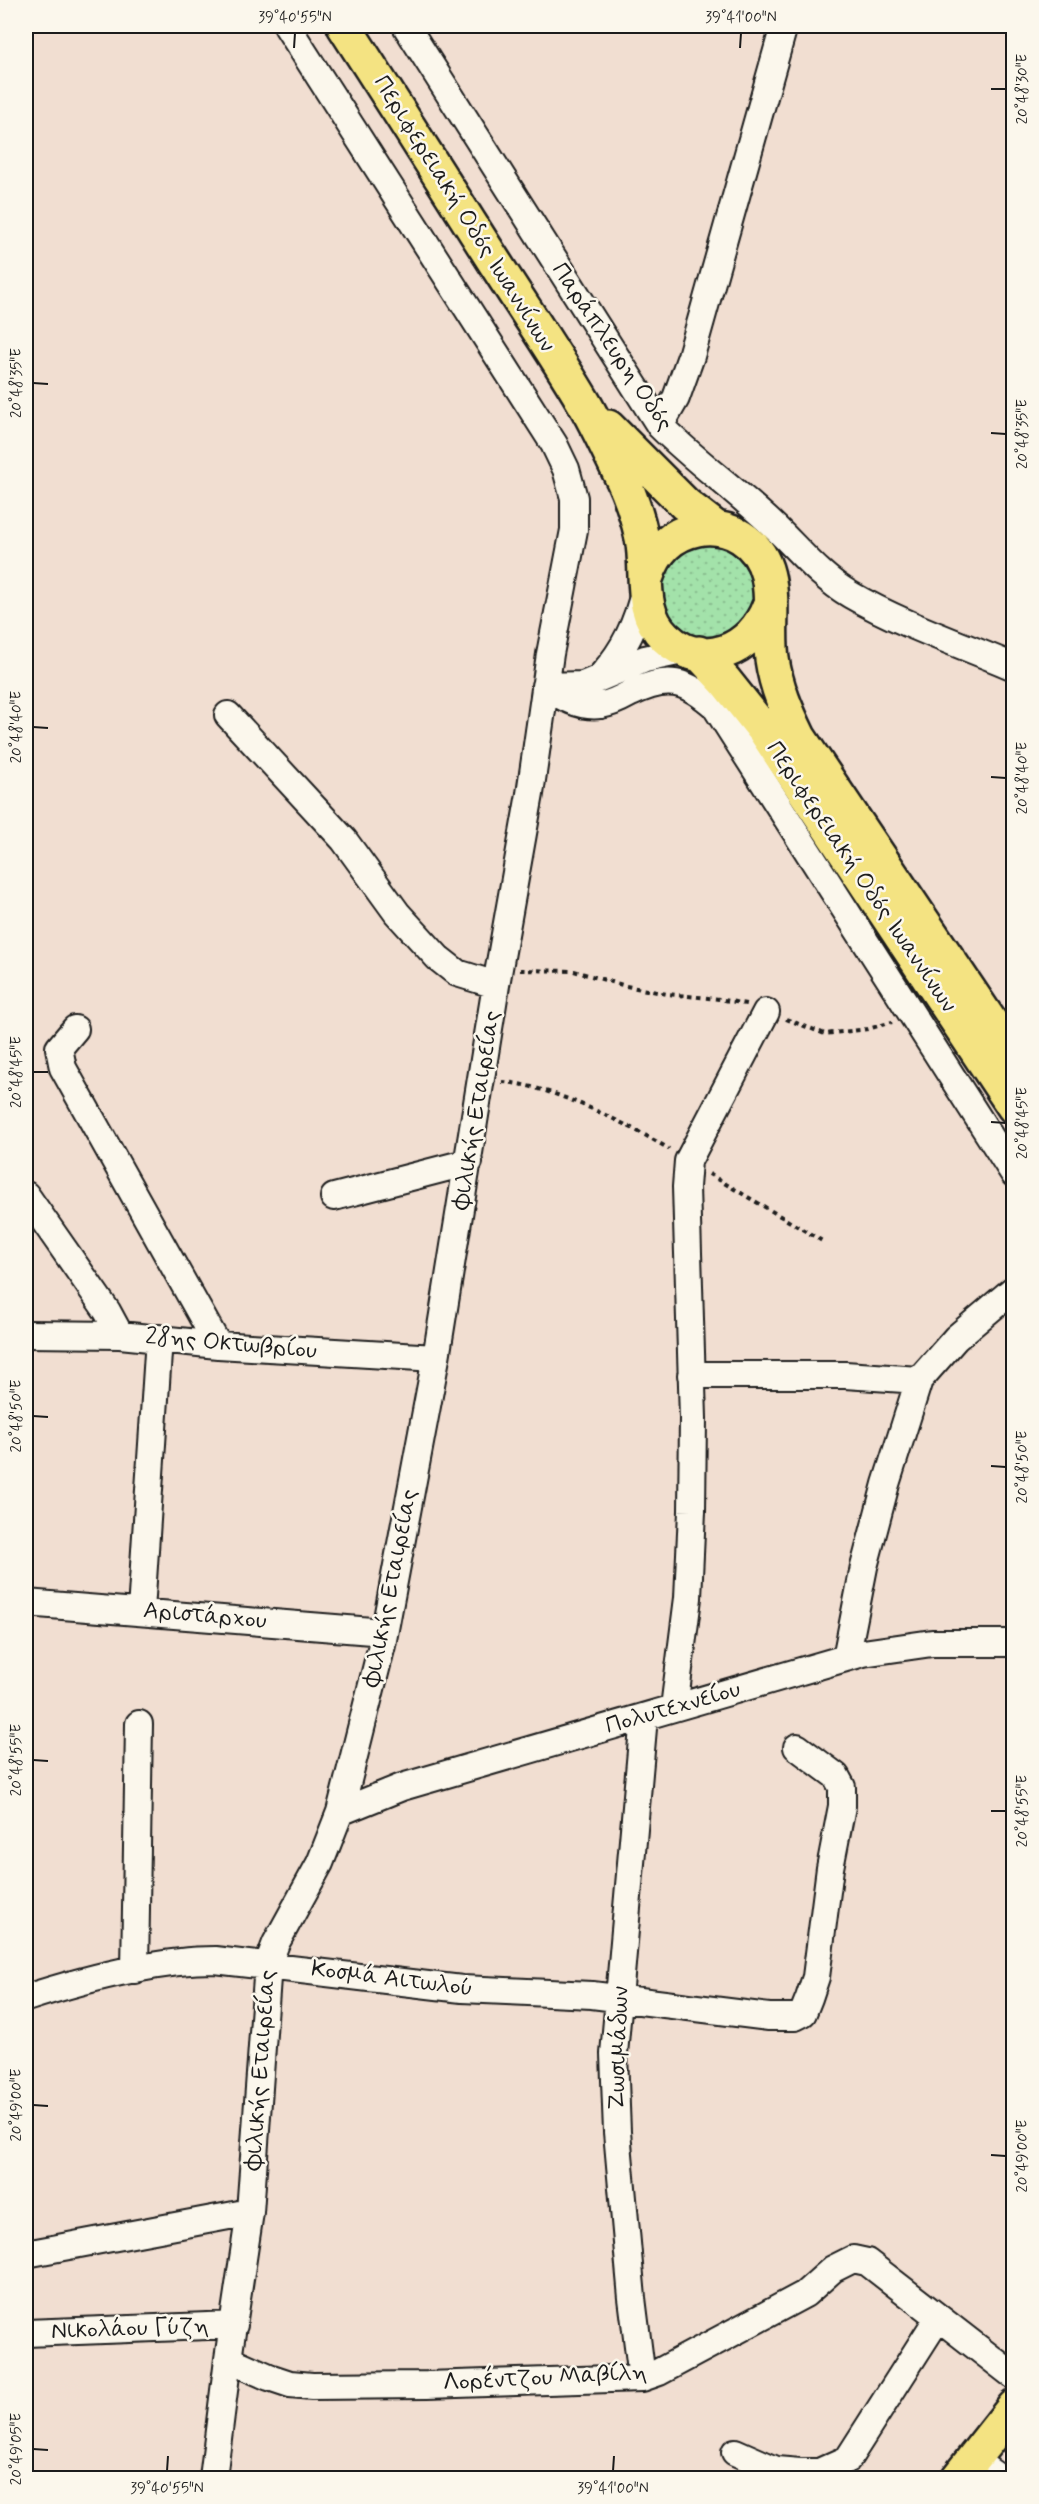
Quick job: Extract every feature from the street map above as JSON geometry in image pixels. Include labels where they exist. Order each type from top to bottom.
[{"type":"main road","name":"Περιφερειακή Οδός Ιωαννίνων","points":[[344,26],[584,402],[621,475],[634,507],[642,538],[649,615],[669,641],[693,652],[725,681],[764,730],[1014,1107]]},
{"type":"main road","name":"Περιφερειακή Οδός Ιωαννίνων","points":[[584,402],[668,488],[716,528]]},
{"type":"main road","name":"Περιφερειακή Οδός Ιωαννίνων","points":[[646,582],[658,552],[678,535],[703,527],[765,538],[761,557],[769,574],[772,660],[777,684],[799,737],[1014,1057]]},
{"type":"main road","name":"Περιφερειακή Οδός Ιωαννίνων","points":[[693,652],[726,652],[749,639],[765,618],[769,606]]},
{"type":"main road","points":[[965,2469],[1014,2407]]},
{"type":"street","points":[[287,26],[554,444],[566,469],[574,498],[574,530],[545,686]]},
{"type":"street","name":"Παράπλευρη Οδός","points":[[406,26],[660,426],[765,538],[850,595],[1014,667]]},
{"type":"street","points":[[660,426],[676,398],[691,356],[784,26]]},
{"type":"street","points":[[600,678],[629,639],[638,617],[646,582]]},
{"type":"street","points":[[545,686],[583,685],[645,659],[693,652]]},
{"type":"street","points":[[545,686],[562,697],[580,704],[601,705],[659,682],[679,682],[695,689],[715,706],[1014,1174]]},
{"type":"street","name":"Φιλικής Εταιρείας","points":[[213,2478],[250,2212],[268,1964],[276,1943],[320,1863],[340,1812],[384,1632],[436,1358],[497,979],[530,794],[545,686]]},
{"type":"street","points":[[228,715],[334,828],[397,913],[438,958],[457,973],[497,979]]},
{"type":"street","points":[[674,1708],[688,1598],[692,1488],[686,1187],[688,1161],[766,1012]]},
{"type":"street","points":[[75,1029],[59,1048],[63,1068],[218,1345]]},
{"type":"street","points":[[334,1197],[469,1162]]},
{"type":"street","points":[[26,1195],[120,1335]]},
{"type":"street","points":[[846,1658],[867,1557],[919,1380],[956,1338],[1014,1290]]},
{"type":"street","name":"28ης Οκτωβρίου","points":[[26,1334],[120,1335],[218,1345],[436,1358]]},
{"type":"street","points":[[141,1611],[159,1338]]},
{"type":"street","points":[[691,1375],[845,1374],[919,1380]]},
{"type":"street","name":"Αριστάρχου","points":[[26,1603],[384,1632]]},
{"type":"street","name":"Πολυτεχνείου","points":[[340,1812],[402,1787],[846,1658],[886,1648],[932,1643],[1014,1643]]},
{"type":"street","name":"Ζωσιμάδων","points":[[642,2378],[632,2298],[617,2132],[614,2054],[645,1717]]},
{"type":"street","points":[[135,1970],[139,1724]]},
{"type":"street","name":"Κοσμά Αιτωλού","points":[[26,1998],[135,1970],[198,1960],[268,1964],[462,1989],[619,1998],[787,2019],[803,2013],[816,1977],[830,1868],[842,1806],[842,1788],[836,1776],[797,1747]]},
{"type":"street","points":[[26,2254],[250,2212]]},
{"type":"street","name":"Λορέντζου Μαβίλη","points":[[228,2359],[290,2384],[312,2386],[642,2378],[659,2372],[805,2294],[833,2269],[853,2259],[867,2262],[1014,2376]]},
{"type":"street","points":[[735,2452],[776,2470],[800,2472],[819,2472],[848,2459],[938,2318]]},
{"type":"street","name":"Νικολάου Γύζη","points":[[26,2333],[234,2325]]},
{"type":"street","points":[[965,2469],[999,2478]]},
{"type":"path","points":[[497,979],[526,969],[574,971],[626,986],[667,994],[737,1001],[825,1034],[868,1029],[892,1022],[911,1013]]},
{"type":"path","points":[[481,1080],[519,1083],[591,1109],[642,1132],[824,1242]]},
{"type":"green space","points":[[703,539],[739,548],[762,590],[740,634],[692,640],[663,612],[659,596],[670,557]]}]
